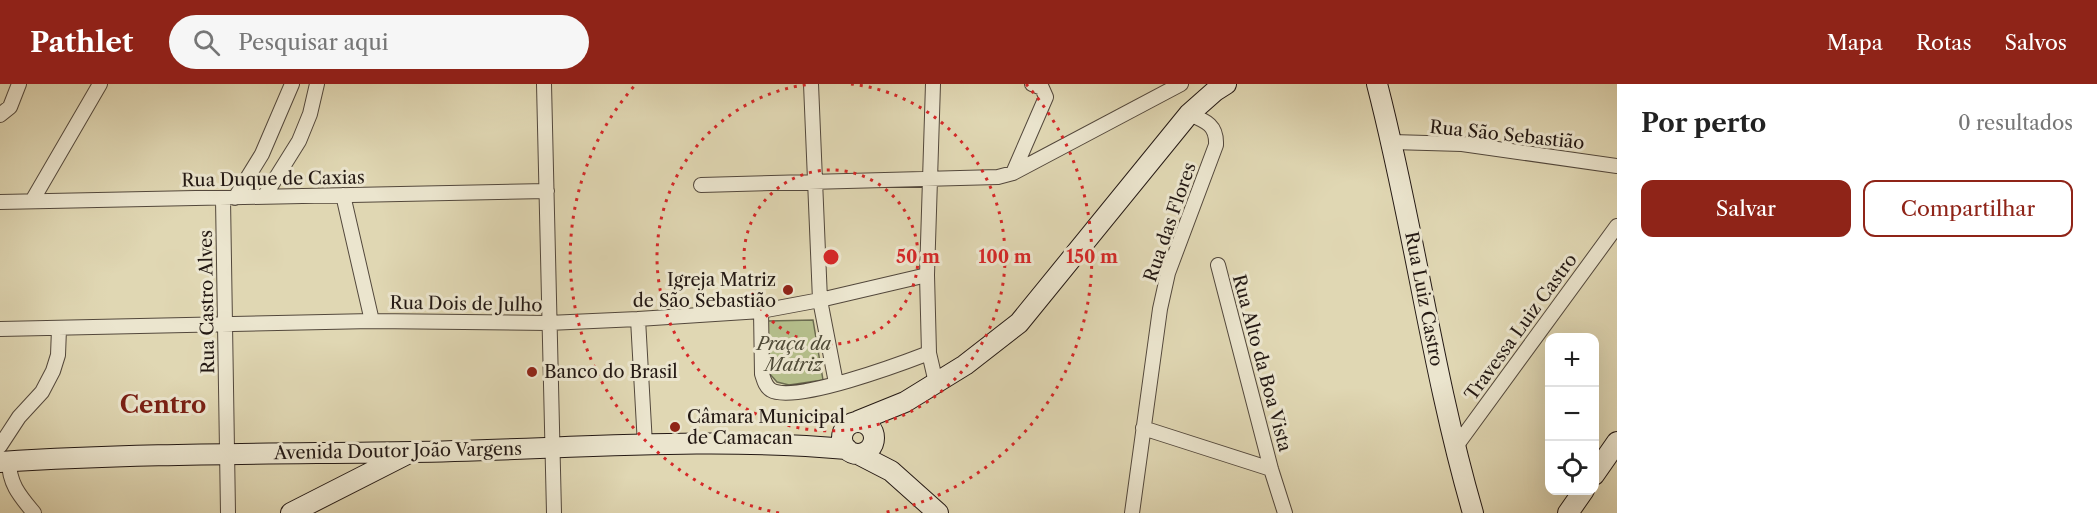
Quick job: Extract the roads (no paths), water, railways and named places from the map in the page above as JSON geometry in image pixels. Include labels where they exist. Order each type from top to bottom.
[{"type":"main road","name":"Avenida Doutor João Vargens","points":[[796,445],[903,403],[965,365],[1020,323],[1189,114],[1226,84]]},
{"type":"main road","name":"Rua Luiz Castro","points":[[1377,84],[1392,142],[1455,449],[1473,513]]},
{"type":"main road","points":[[852,452],[870,450],[875,438],[870,426],[853,424],[842,438],[852,452],[891,471],[938,513]]},
{"type":"main road","points":[[1599,468],[1617,442]]},
{"type":"main road","name":"Avenida Doutor João Vargens","points":[[4,465],[227,454],[411,452],[645,444],[796,445],[852,452]]},
{"type":"main road","points":[[291,513],[411,452]]},
{"type":"main road","points":[[1568,513],[1581,495]]},
{"type":"street","points":[[0,115],[10,107],[19,84]]},
{"type":"street","points":[[32,201],[100,84]]},
{"type":"street","points":[[229,198],[262,154],[292,84]]},
{"type":"street","points":[[264,197],[299,141],[310,114],[317,84]]},
{"type":"street","points":[[544,84],[554,513]]},
{"type":"street","points":[[811,84],[820,300],[836,383]]},
{"type":"street","points":[[933,84],[927,275],[929,352],[936,382]]},
{"type":"street","points":[[1013,173],[1046,97],[1042,88],[1032,84]]},
{"type":"street","points":[[701,186],[998,177],[1013,173],[1181,84]]},
{"type":"street","name":"Rua das Flores","points":[[1143,428],[1160,309],[1168,273],[1216,145],[1215,131],[1210,123],[1189,114]]},
{"type":"street","name":"Rua São Sebastião","points":[[1392,142],[1462,144],[1617,166]]},
{"type":"street","name":"Rua Duque de Caxias","points":[[0,202],[547,191]]},
{"type":"street","points":[[343,195],[372,321]]},
{"type":"street","name":"Rua Castro Alves","points":[[228,513],[226,324],[229,198]]},
{"type":"street","name":"Travessa Luiz Castro","points":[[1455,449],[1617,226]]},
{"type":"street","name":"Rua Alto da Boa Vista","points":[[1218,265],[1271,469],[1285,513]]},
{"type":"street","name":"Rua Dois de Julho","points":[[0,329],[372,321],[548,323],[638,319],[761,311],[927,275]]},
{"type":"street","points":[[761,311],[762,374],[765,384],[778,393],[791,394],[862,377],[929,352]]},
{"type":"street","points":[[638,319],[645,444]]},
{"type":"street","points":[[34,513],[19,495],[4,465],[20,417],[42,392],[53,370],[58,355],[59,329]]},
{"type":"street","points":[[1132,513],[1143,428],[1271,469]]},
{"type":"place","name":"Igreja Matriz de São Sebastião","points":[[788,290]]},
{"type":"place","name":"Banco do Brasil","points":[[532,372]]},
{"type":"place","name":"Câmara Municipal de Camacan","points":[[675,427]]},
{"type":"district","name":"Centro","points":[[163,404]]},
{"type":"park label","name":"Praça da Matriz","points":[[794,354]]}]
